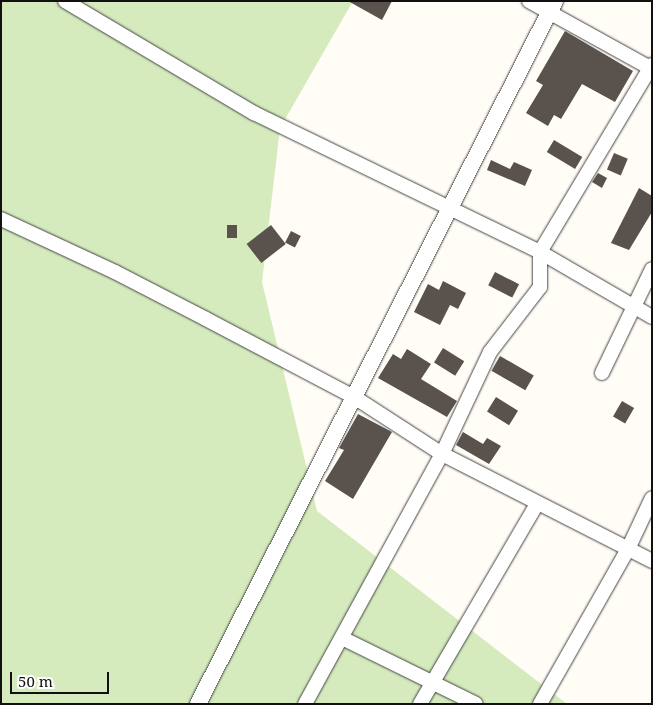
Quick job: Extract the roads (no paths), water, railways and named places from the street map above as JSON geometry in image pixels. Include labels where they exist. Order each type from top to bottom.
[{"type":"street","points":[[65,1],[254,113],[449,210],[540,252],[652,317]]},
{"type":"street","points":[[305,704],[442,454],[490,352],[540,287],[540,252],[651,68],[552,7],[529,1]]},
{"type":"street","points":[[198,704],[552,7]]},
{"type":"street","points":[[1,219],[114,272],[354,397],[442,454],[652,561]]},
{"type":"street","points":[[602,373],[652,269]]},
{"type":"street","points":[[540,704],[628,549],[652,498]]},
{"type":"street","points":[[420,704],[537,504]]},
{"type":"street","points":[[342,638],[476,704]]}]
